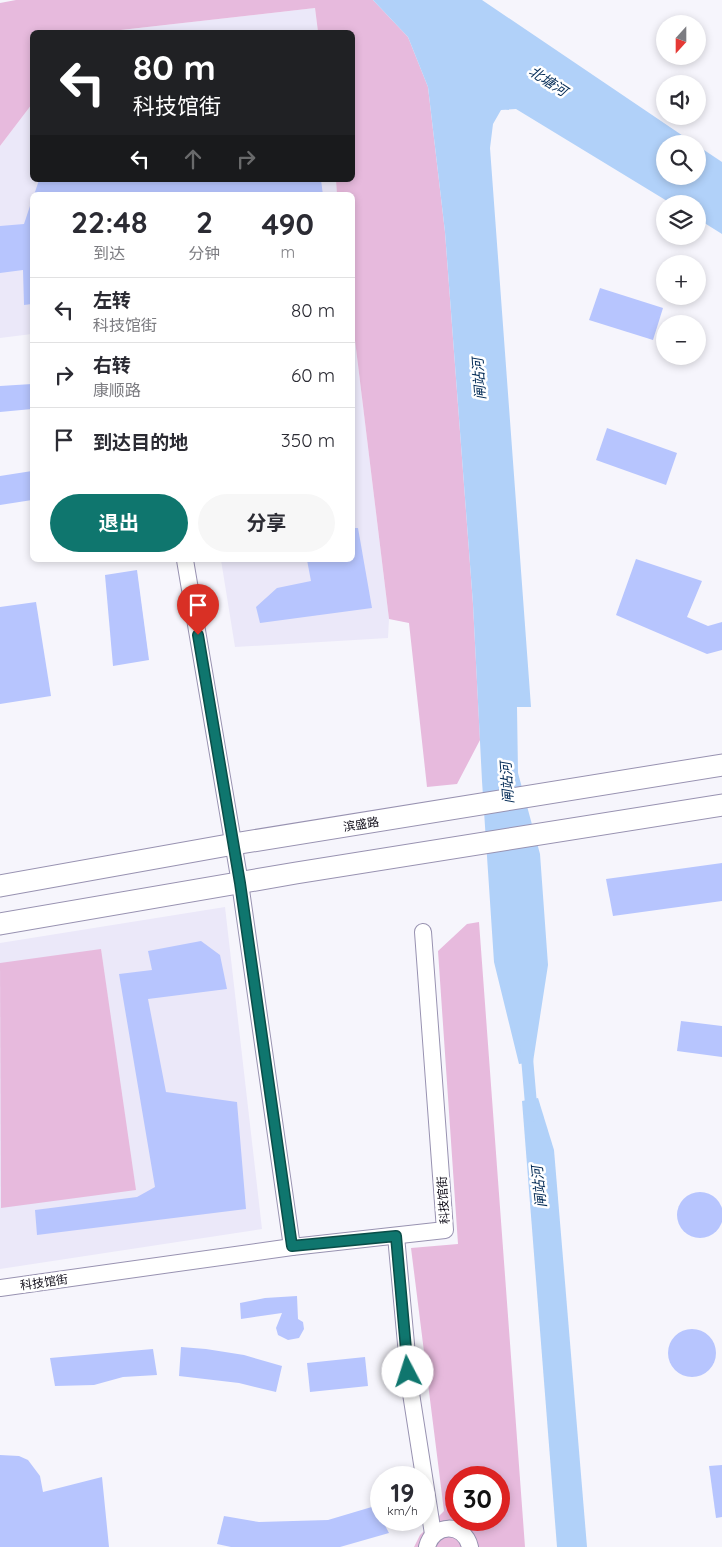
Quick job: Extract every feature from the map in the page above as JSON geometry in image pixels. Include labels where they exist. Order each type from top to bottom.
[{"type":"main road","name":"滨盛路","points":[[0,886],[234,844],[722,765]]},
{"type":"main road","points":[[0,924],[296,873],[722,805]]},
{"type":"street","points":[[185,562],[234,844],[292,1246]]},
{"type":"street","name":"科技馆街","points":[[0,1288],[292,1246],[446,1230],[423,932]]},
{"type":"street","points":[[396,1236],[410,1387],[430,1540]]},
{"type":"street","points":[[430,1540],[439,1530],[453,1528],[465,1535],[470,1547]]},
{"type":"shaded area","points":[[16,0],[373,0],[408,37],[428,87],[445,232],[473,604],[480,740],[457,784],[427,787],[409,623],[389,619],[355,340],[355,192],[337,192],[336,182],[355,182],[355,30],[318,30],[315,8],[121,30],[30,30],[30,107],[0,146],[0,3]]},
{"type":"shaded area","points":[[315,8],[318,30],[121,30]]},
{"type":"shaded area","points":[[30,107],[30,182],[336,182],[337,192],[30,192],[30,334],[0,338],[0,146]]},
{"type":"shaded area","points":[[355,340],[389,619],[388,638],[235,647],[221,562],[355,562]]},
{"type":"shaded area","points":[[225,907],[262,1229],[0,1269],[0,943]]},
{"type":"shaded area","points":[[479,922],[525,1547],[414,1547],[424,1531],[435,1531],[435,1520],[444,1511],[411,1248],[458,1244],[438,951],[467,924]]},
{"type":"shaded area","points":[[101,949],[136,1190],[1,1208],[0,963]]},
{"type":"water","name":"北塘河","points":[[373,0],[482,0],[656,118],[656,125],[667,125],[682,135],[656,135],[656,185],[706,185],[706,151],[722,162],[722,234],[706,224],[706,195],[657,195],[516,109],[501,110],[493,124],[490,148],[531,707],[517,707],[518,773],[540,854],[548,965],[533,1062],[519,1064],[494,962],[473,604],[445,232],[428,87],[408,37]]},
{"type":"water","points":[[538,1098],[554,1150],[587,1547],[557,1547],[522,1101]]},
{"type":"building","points":[[38,182],[321,182],[323,192],[35,192]]},
{"type":"building","points":[[30,206],[30,304],[24,305],[23,270],[0,273],[0,226],[24,224]]},
{"type":"building","points":[[600,288],[663,308],[661,315],[656,315],[656,330],[653,340],[589,320]]},
{"type":"building","points":[[30,384],[30,409],[0,412],[0,386]]},
{"type":"building","points":[[607,428],[677,453],[666,485],[596,460]]},
{"type":"building","points":[[30,471],[30,500],[0,505],[0,476]]},
{"type":"building","points":[[355,528],[358,528],[372,608],[260,623],[256,607],[277,588],[311,581],[307,562],[355,562]]},
{"type":"building","points":[[636,559],[702,581],[687,617],[708,626],[722,622],[722,650],[707,654],[616,615]]},
{"type":"building","points":[[137,570],[149,660],[113,666],[105,575]]},
{"type":"building","points":[[36,602],[51,696],[0,704],[0,607]]},
{"type":"building","points":[[722,863],[722,901],[613,916],[606,879]]},
{"type":"building","points":[[201,941],[220,955],[227,989],[148,999],[166,1092],[237,1102],[246,1209],[37,1235],[35,1210],[137,1197],[155,1187],[119,974],[152,970],[148,951]]},
{"type":"building","points":[[681,1021],[722,1026],[722,1057],[677,1051]]},
{"type":"building","points":[[705,1192],[717,1198],[722,1206],[722,1224],[717,1232],[709,1237],[695,1238],[683,1232],[678,1224],[677,1210],[683,1198],[691,1193]]},
{"type":"building","points":[[297,1296],[298,1319],[303,1322],[304,1329],[299,1338],[288,1340],[278,1335],[276,1328],[282,1313],[241,1319],[240,1303],[265,1298]]},
{"type":"building","points":[[692,1329],[701,1331],[709,1336],[714,1344],[716,1353],[714,1362],[709,1370],[701,1375],[692,1377],[683,1375],[675,1370],[670,1362],[668,1353],[670,1344],[675,1336],[683,1331]]},
{"type":"building","points":[[181,1347],[244,1355],[282,1366],[276,1392],[239,1383],[179,1376]]},
{"type":"building","points":[[153,1349],[157,1375],[123,1377],[94,1385],[55,1386],[50,1358]]},
{"type":"building","points":[[365,1357],[368,1386],[310,1392],[307,1363]]},
{"type":"building","points":[[0,1455],[19,1456],[28,1460],[40,1476],[43,1492],[102,1477],[109,1547],[0,1547]]},
{"type":"building","points":[[722,1465],[722,1517],[716,1518],[709,1466]]},
{"type":"building","points":[[370,1507],[370,1531],[388,1531],[389,1533],[340,1547],[231,1547],[217,1544],[224,1516],[259,1522],[328,1520]]},
{"type":"waterway","name":"闸站河","points":[[526,1046],[532,1116]]},
{"type":"route","points":[[198,635],[240,883],[292,1246],[396,1236],[408,1372]]}]
